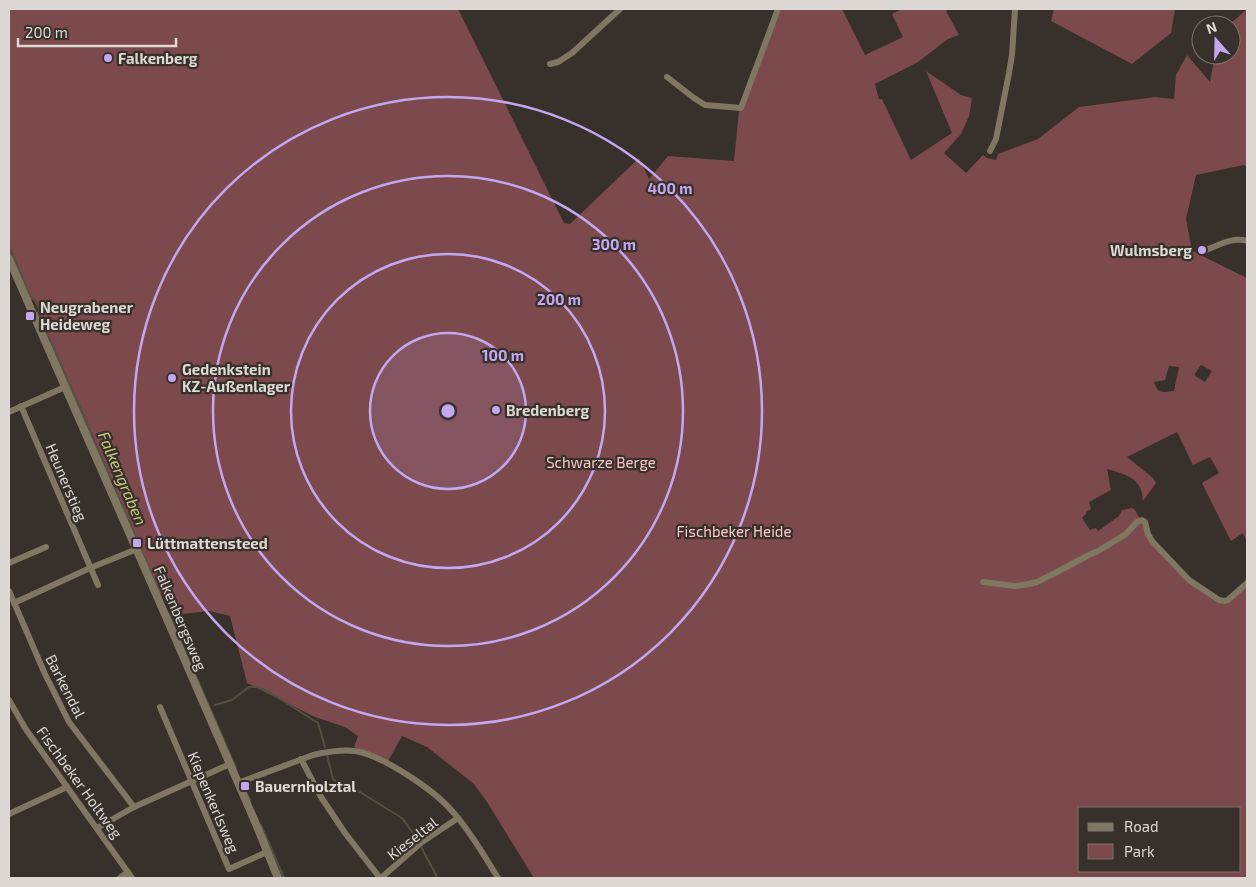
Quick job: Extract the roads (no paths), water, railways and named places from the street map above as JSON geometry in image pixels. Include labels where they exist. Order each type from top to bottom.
[{"type":"street","points":[[550,64],[558,62],[572,53],[620,9]]},
{"type":"street","points":[[667,77],[705,105],[741,108],[778,9]]},
{"type":"street","points":[[990,151],[996,140],[1009,73],[1015,9]]},
{"type":"street","points":[[1201,252],[1233,239],[1247,241]]},
{"type":"street","name":"Falkenbergsweg","points":[[9,259],[278,878]]},
{"type":"street","points":[[9,412],[65,387]]},
{"type":"street","name":"Heunerstieg","points":[[21,406],[90,568]]},
{"type":"street","points":[[983,582],[1015,586],[1037,582],[1098,551],[1126,534],[1137,522],[1142,520],[1145,522],[1148,534],[1152,540],[1185,577],[1219,600],[1225,602],[1247,583]]},
{"type":"street","points":[[9,563],[46,548]]},
{"type":"street","points":[[14,603],[136,549]]},
{"type":"street","points":[[90,568],[98,585]]},
{"type":"street","name":"Barkendal","points":[[9,591],[69,722],[134,807]]},
{"type":"street","name":"Fischbeker Holtweg","points":[[9,700],[25,728],[132,878]]},
{"type":"street","name":"Kiepenkerlsweg","points":[[160,708],[229,869],[267,852]]},
{"type":"street","points":[[238,784],[301,759],[325,752],[348,750],[364,753],[393,767],[421,784],[440,799],[458,818],[498,878]]},
{"type":"street","points":[[301,759],[321,797],[345,834],[381,878]]},
{"type":"street","points":[[97,828],[134,807],[230,764]]},
{"type":"street","points":[[9,814],[67,787]]},
{"type":"street","name":"Kieseltal","points":[[381,878],[422,842],[458,818]]},
{"type":"street","points":[[120,878],[128,872]]},
{"type":"waterway","name":"Falkengraben","points":[[9,246],[30,296],[37,304],[39,315],[75,396]]},
{"type":"waterway","name":"Falkengraben","points":[[76,398],[160,594]]},
{"type":"waterway","name":"Falkengraben","points":[[169,614],[236,768]]},
{"type":"waterway","points":[[215,705],[232,700],[249,687],[258,687],[318,723],[325,747]]},
{"type":"waterway","points":[[327,755],[333,779],[347,784],[402,818],[418,840]]},
{"type":"waterway","name":"Falkengraben","points":[[246,792],[250,800]]},
{"type":"waterway","name":"Falkengraben","points":[[261,825],[284,878]]},
{"type":"waterway","points":[[422,848],[437,878]]},
{"type":"place","name":"Falkenberg","points":[[108,58]]},
{"type":"place","name":"Wulmsberg","points":[[1202,250]]},
{"type":"place","name":"Neugrabener Heideweg","points":[[30,316]]},
{"type":"place","name":"Gedenkstein KZ-Außenlager","points":[[172,378]]},
{"type":"place","name":"Bredenberg","points":[[496,410]]},
{"type":"place","name":"Lüttmattensteed","points":[[137,543]]},
{"type":"place","name":"Bauernholztal","points":[[245,786]]},
{"type":"park label","name":"Schwarze Berge","points":[[601,462]]},
{"type":"park label","name":"Fischbeker Heide","points":[[734,531]]}]
